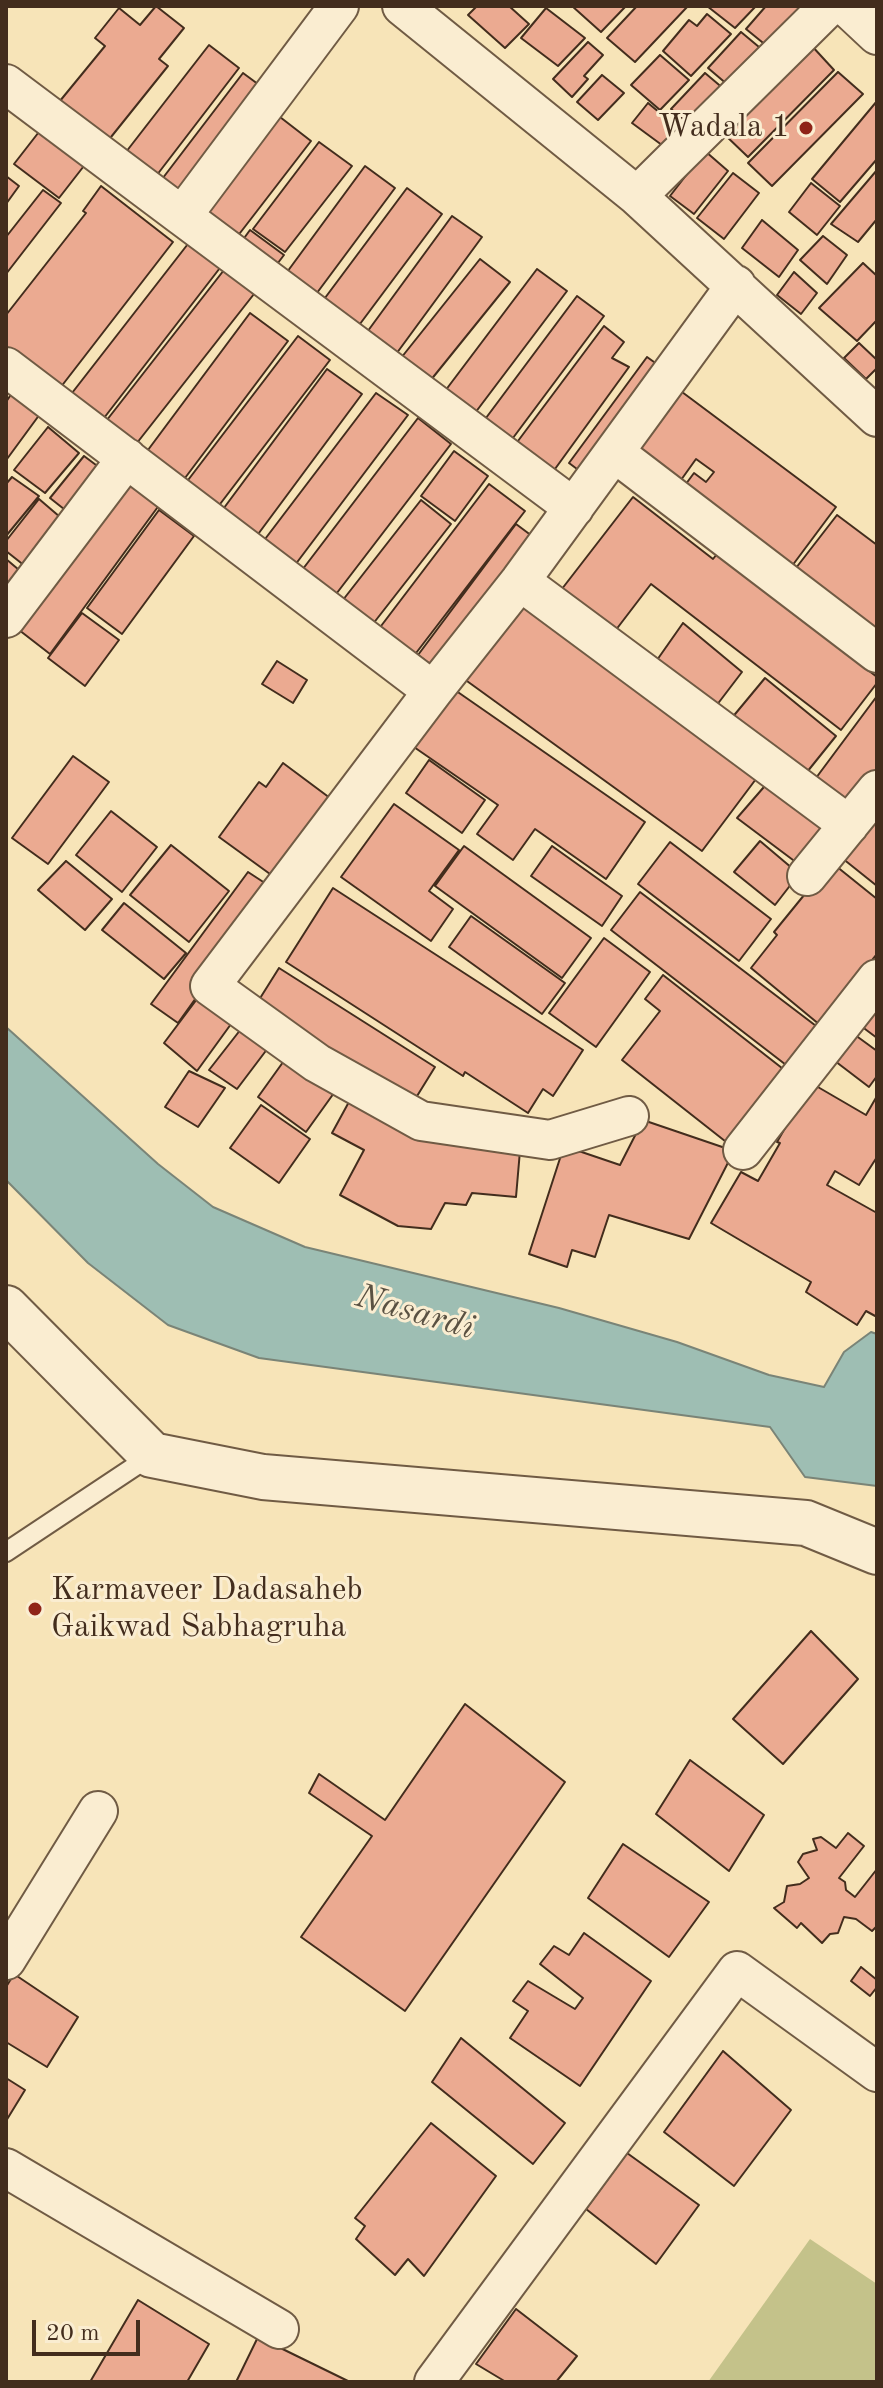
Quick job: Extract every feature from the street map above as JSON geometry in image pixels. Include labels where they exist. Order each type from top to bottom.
[{"type":"street","points":[[182,216],[339,6]]},
{"type":"street","points":[[402,6],[637,196],[877,417]]},
{"type":"street","points":[[637,196],[829,6]]},
{"type":"street","points":[[846,6],[877,35]]},
{"type":"street","points":[[6,84],[574,508]]},
{"type":"street","points":[[629,1116],[550,1140],[421,1121],[317,1063],[210,986],[520,581],[736,285]]},
{"type":"street","points":[[6,367],[433,691]]},
{"type":"street","points":[[615,453],[877,653]]},
{"type":"street","points":[[6,618],[127,458]]},
{"type":"street","points":[[520,581],[849,825]]},
{"type":"street","points":[[807,876],[877,790]]},
{"type":"street","points":[[743,1150],[877,979]]},
{"type":"street","points":[[6,1308],[152,1455],[263,1477],[806,1523],[877,1552]]},
{"type":"street","points":[[6,1960],[98,1811]]},
{"type":"street","points":[[435,2382],[737,1971],[877,2072]]},
{"type":"street","points":[[6,2168],[279,2329]]},
{"type":"lane","points":[[6,1552],[152,1455]]},
{"type":"shaded area","points":[[810,2239],[877,2284],[877,2382],[708,2382]]},
{"type":"water","name":"Nasardi","points":[[6,1027],[158,1164],[213,1207],[305,1247],[559,1308],[677,1342],[769,1375],[824,1387],[844,1352],[871,1332],[877,1334],[877,1486],[805,1477],[770,1427],[259,1358],[168,1325],[88,1263],[6,1180]]},
{"type":"building","points":[[156,6],[184,28],[159,59],[168,66],[103,147],[55,107],[105,46],[95,38],[119,8],[140,25]]},
{"type":"building","points":[[477,6],[509,6],[529,24],[505,48],[468,15]]},
{"type":"building","points":[[572,6],[626,6],[601,32]]},
{"type":"building","points":[[637,6],[688,6],[635,62],[607,38]]},
{"type":"building","points":[[707,6],[756,6],[735,28]]},
{"type":"building","points":[[766,6],[818,6],[773,51],[746,29]]},
{"type":"building","points":[[546,8],[585,38],[558,66],[521,38]]},
{"type":"building","points":[[707,14],[731,34],[691,76],[663,51],[689,20],[697,26]]},
{"type":"building","points":[[741,32],[771,57],[735,91],[708,68]]},
{"type":"building","points":[[588,42],[603,55],[584,76],[588,79],[572,97],[553,79]]},
{"type":"building","points":[[209,45],[239,68],[150,184],[119,161]]},
{"type":"building","name":"Wadala 1","points":[[811,45],[834,70],[748,157],[724,134]]},
{"type":"building","points":[[660,55],[689,80],[660,110],[631,85]]},
{"type":"building","name":"Wadala 1","points":[[838,72],[863,94],[772,186],[748,163]]},
{"type":"building","points":[[243,73],[270,93],[183,207],[156,187]]},
{"type":"building","points":[[705,73],[731,95],[696,130],[671,109]]},
{"type":"building","points":[[602,75],[624,93],[598,120],[577,102]]},
{"type":"building","name":"Wadala 1","points":[[877,101],[877,159],[840,202],[812,179]]},
{"type":"building","points":[[648,103],[684,133],[670,151],[632,123]]},
{"type":"building","points":[[280,117],[311,141],[230,246],[199,221]]},
{"type":"building","points":[[42,128],[87,162],[59,198],[14,164]]},
{"type":"building","points":[[319,142],[352,166],[285,252],[253,229]]},
{"type":"building","name":"Wadala 1","points":[[705,151],[728,171],[694,214],[670,196]]},
{"type":"building","points":[[365,166],[395,188],[308,305],[279,283]]},
{"type":"building","name":"Wadala 1","points":[[877,170],[877,219],[858,242],[831,224]]},
{"type":"building","name":"Wadala 1","points":[[733,173],[759,193],[724,239],[697,218]]},
{"type":"building","points":[[6,176],[19,186],[6,204]]},
{"type":"building","name":"Wadala 1","points":[[811,183],[840,206],[817,235],[789,212]]},
{"type":"building","points":[[101,186],[173,242],[57,392],[6,353],[6,315],[86,213],[83,211]]},
{"type":"building","points":[[407,188],[442,214],[351,336],[316,310]]},
{"type":"building","points":[[43,190],[61,203],[6,274],[6,237]]},
{"type":"building","points":[[452,216],[482,237],[391,361],[362,339]]},
{"type":"building","name":"Wadala 1","points":[[762,220],[798,250],[779,277],[742,248]]},
{"type":"building","points":[[250,230],[284,255],[268,276],[234,252]]},
{"type":"building","name":"Wadala 1","points":[[823,236],[847,255],[827,284],[800,260]]},
{"type":"building","points":[[191,240],[223,264],[104,418],[72,393]]},
{"type":"building","points":[[480,259],[510,282],[426,386],[397,363]]},
{"type":"building","points":[[863,263],[877,276],[877,320],[857,341],[819,308]]},
{"type":"building","points":[[537,269],[567,291],[469,421],[439,399]]},
{"type":"building","points":[[224,270],[254,294],[133,448],[103,425]]},
{"type":"building","points":[[794,272],[817,293],[801,314],[777,295]]},
{"type":"building","points":[[577,296],[604,316],[504,450],[477,430]]},
{"type":"building","points":[[250,313],[288,341],[182,482],[145,454]]},
{"type":"building","points":[[604,326],[624,342],[612,358],[629,367],[547,480],[509,453]]},
{"type":"building","points":[[298,336],[330,360],[214,512],[182,488]]},
{"type":"building","points":[[859,343],[877,360],[877,368],[866,379],[844,358]]},
{"type":"building","points":[[647,357],[668,372],[589,478],[569,463]]},
{"type":"building","points":[[327,369],[362,394],[253,541],[218,516]]},
{"type":"building","points":[[674,386],[836,507],[789,570],[677,496],[694,473],[706,482],[714,472],[696,459],[676,487],[627,450]]},
{"type":"building","points":[[12,393],[40,414],[7,459],[6,402]]},
{"type":"building","points":[[376,393],[408,415],[292,569],[259,547]]},
{"type":"building","points":[[418,418],[451,444],[330,602],[296,578]]},
{"type":"building","points":[[48,427],[79,453],[45,493],[14,470]]},
{"type":"building","points":[[454,451],[488,476],[455,521],[421,496]]},
{"type":"building","points":[[84,456],[108,474],[74,517],[50,498]]},
{"type":"building","points":[[118,474],[160,504],[50,654],[10,623]]},
{"type":"building","points":[[12,477],[39,496],[6,536],[6,484]]},
{"type":"building","points":[[489,484],[525,511],[413,657],[378,630]]},
{"type":"building","points":[[633,497],[713,559],[717,554],[877,677],[877,683],[841,730],[651,584],[612,635],[558,594]]},
{"type":"building","points":[[39,499],[67,523],[30,570],[6,551],[6,541]]},
{"type":"building","points":[[421,500],[451,524],[369,629],[339,605]]},
{"type":"building","points":[[159,510],[194,536],[122,634],[87,608]]},
{"type":"building","points":[[837,515],[877,545],[877,643],[789,577]]},
{"type":"building","points":[[516,524],[540,542],[442,673],[418,655]]},
{"type":"building","points":[[6,559],[25,575],[6,599]]},
{"type":"building","points":[[520,592],[765,767],[702,851],[460,676]]},
{"type":"building","points":[[82,613],[119,640],[85,686],[48,658]]},
{"type":"building","points":[[683,623],[742,672],[710,714],[650,670]]},
{"type":"building","points":[[277,661],[307,680],[293,703],[262,684]]},
{"type":"building","points":[[765,678],[836,736],[803,777],[726,725]]},
{"type":"building","points":[[452,688],[645,822],[606,879],[535,829],[513,860],[477,834],[498,805],[411,745]]},
{"type":"building","points":[[877,696],[877,780],[849,815],[810,786]]},
{"type":"building","points":[[73,756],[109,782],[48,864],[12,838]]},
{"type":"building","points":[[429,760],[485,800],[462,833],[406,793]]},
{"type":"building","points":[[283,763],[338,804],[281,882],[219,837],[259,782],[266,787]]},
{"type":"building","points":[[770,780],[829,822],[797,863],[737,818]]},
{"type":"building","points":[[394,804],[459,850],[429,891],[453,909],[431,941],[341,877]]},
{"type":"building","points":[[877,805],[877,886],[832,850]]},
{"type":"building","points":[[111,811],[157,847],[122,892],[76,855]]},
{"type":"building","points":[[760,841],[799,874],[775,905],[734,872]]},
{"type":"building","points":[[670,842],[771,919],[739,961],[638,884]]},
{"type":"building","points":[[171,845],[229,891],[189,942],[130,895]]},
{"type":"building","points":[[464,846],[591,938],[562,978],[435,886]]},
{"type":"building","points":[[552,846],[622,896],[602,926],[531,876]]},
{"type":"building","points":[[66,861],[112,899],[85,930],[38,890]]},
{"type":"building","points":[[831,862],[877,899],[877,954],[820,1025],[751,968],[777,935],[774,932]]},
{"type":"building","points":[[248,872],[274,889],[178,1023],[151,1004]]},
{"type":"building","points":[[333,888],[583,1050],[553,1096],[543,1089],[528,1113],[465,1072],[463,1076],[286,962]]},
{"type":"building","points":[[640,892],[820,1029],[790,1068],[611,930]]},
{"type":"building","points":[[124,903],[186,953],[164,979],[102,930]]},
{"type":"building","points":[[471,916],[565,983],[542,1014],[449,947]]},
{"type":"building","points":[[604,938],[650,972],[596,1047],[549,1013]]},
{"type":"building","points":[[279,968],[435,1067],[409,1109],[252,1011]]},
{"type":"building","points":[[663,975],[787,1072],[730,1145],[622,1060],[660,1011],[645,999]]},
{"type":"building","points":[[206,987],[239,1013],[197,1071],[164,1043]]},
{"type":"building","points":[[877,988],[877,1038],[853,1020]]},
{"type":"building","points":[[241,1029],[268,1048],[237,1089],[209,1070]]},
{"type":"building","points":[[851,1032],[877,1051],[877,1076],[869,1087],[831,1058]]},
{"type":"building","points":[[291,1051],[339,1086],[306,1132],[258,1097]]},
{"type":"building","points":[[189,1071],[225,1088],[198,1127],[165,1107]]},
{"type":"building","points":[[811,1083],[866,1115],[877,1096],[877,1157],[859,1185],[835,1171],[827,1185],[877,1213],[877,1317],[866,1311],[857,1325],[806,1292],[811,1282],[711,1223],[741,1172],[758,1181]]},
{"type":"building","points":[[350,1100],[521,1139],[516,1197],[472,1193],[466,1205],[445,1203],[431,1229],[398,1226],[340,1195],[364,1150],[332,1133]]},
{"type":"building","points":[[261,1105],[310,1139],[279,1183],[230,1148]]},
{"type":"building","points":[[643,1120],[734,1151],[689,1239],[609,1215],[595,1257],[572,1250],[567,1267],[529,1254],[564,1146],[620,1165]]},
{"type":"building","points":[[811,1631],[858,1679],[783,1764],[733,1719]]},
{"type":"building","points":[[465,1704],[565,1782],[405,2011],[301,1937],[372,1836],[309,1793],[319,1774],[385,1820]]},
{"type":"building","points":[[690,1760],[764,1815],[729,1871],[656,1814]]},
{"type":"building","points":[[848,1833],[864,1846],[839,1878],[855,1897],[877,1869],[877,1926],[872,1931],[856,1919],[844,1917],[838,1933],[830,1934],[822,1943],[801,1923],[797,1928],[774,1908],[784,1902],[787,1886],[800,1884],[809,1878],[798,1862],[803,1854],[817,1850],[813,1839],[821,1837],[836,1848]]},
{"type":"building","points":[[623,1844],[709,1902],[669,1957],[588,1898]]},
{"type":"building","points":[[584,1933],[651,1981],[580,2086],[510,2038],[528,2011],[513,2001],[528,1981],[575,2009],[583,1998],[540,1964],[554,1946],[569,1955]]},
{"type":"building","points":[[861,1967],[877,1980],[877,1987],[870,1996],[851,1981]]},
{"type":"building","points":[[14,1974],[78,2017],[47,2067],[6,2042],[6,1987]]},
{"type":"building","points":[[461,2038],[565,2123],[533,2164],[432,2082]]},
{"type":"building","points":[[723,2051],[791,2110],[734,2186],[664,2132]]},
{"type":"building","points":[[6,2078],[25,2090],[6,2121]]},
{"type":"building","points":[[431,2123],[496,2176],[424,2276],[408,2259],[395,2275],[356,2239],[365,2226],[355,2218]]},
{"type":"building","points":[[627,2153],[699,2205],[656,2264],[586,2209]]},
{"type":"building","points":[[138,2300],[209,2344],[187,2382],[90,2382]]},
{"type":"building","points":[[516,2309],[577,2356],[556,2382],[506,2382],[476,2364]]},
{"type":"building","points":[[258,2337],[350,2382],[236,2382]]},
{"type":"place","name":"Wadala 1","points":[[806,128]]},
{"type":"place","name":"Karmaveer Dadasaheb Gaikwad Sabhagruha","points":[[35,1609]]}]
